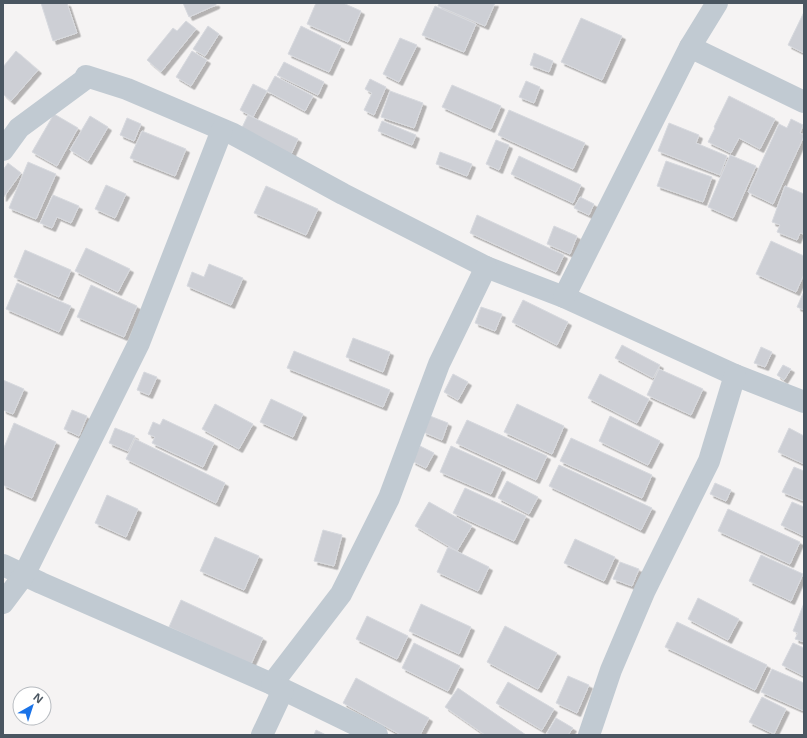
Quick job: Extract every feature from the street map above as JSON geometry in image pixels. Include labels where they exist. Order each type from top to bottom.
[{"type":"street","points":[[564,297],[690,47],[717,3]]},
{"type":"street","points":[[690,47],[804,102]]},
{"type":"street","points":[[3,150],[19,128],[84,80],[86,76],[127,89],[233,134],[343,194],[486,267],[564,297],[735,375],[804,402]]},
{"type":"street","points":[[3,603],[24,575],[139,343],[222,130]]},
{"type":"street","points":[[262,735],[278,687],[341,594],[389,498],[439,364],[486,267]]},
{"type":"street","points":[[590,735],[611,670],[645,590],[709,461],[735,375]]},
{"type":"street","points":[[3,565],[278,687],[377,735]]},
{"type":"building","points":[[41,3],[67,3],[77,33],[53,41]]},
{"type":"building","points":[[183,3],[216,3],[216,5],[189,17]]},
{"type":"building","points":[[316,3],[343,3],[361,11],[348,42],[307,24]]},
{"type":"building","points":[[439,3],[495,3],[485,26],[438,6]]},
{"type":"building","points":[[435,6],[476,24],[464,52],[422,35]]},
{"type":"building","points":[[804,12],[804,53],[788,45]]},
{"type":"building","points":[[581,18],[622,36],[602,80],[561,62]]},
{"type":"building","points":[[186,21],[196,29],[161,72],[147,60],[173,28],[177,31]]},
{"type":"building","points":[[208,26],[219,34],[205,56],[193,49]]},
{"type":"building","points":[[301,26],[341,46],[329,72],[288,54]]},
{"type":"building","points":[[400,38],[417,45],[399,82],[383,74]]},
{"type":"building","points":[[16,51],[38,70],[11,101],[3,94],[3,67]]},
{"type":"building","points":[[192,51],[207,60],[191,86],[176,77]]},
{"type":"building","points":[[534,53],[553,61],[549,72],[530,65]]},
{"type":"building","points":[[284,62],[324,82],[318,95],[277,75]]},
{"type":"building","points":[[275,76],[313,96],[305,111],[267,91]]},
{"type":"building","points":[[370,79],[386,87],[374,115],[364,110],[372,93],[365,89]]},
{"type":"building","points":[[526,81],[540,87],[534,103],[519,97]]},
{"type":"building","points":[[253,84],[267,91],[253,117],[240,110]]},
{"type":"building","points":[[452,85],[501,106],[491,129],[442,107]]},
{"type":"building","points":[[390,91],[423,103],[414,128],[381,117]]},
{"type":"building","points":[[729,96],[775,119],[760,149],[739,138],[731,153],[708,142]]},
{"type":"building","points":[[509,110],[585,143],[573,169],[498,135]]},
{"type":"building","points":[[54,114],[78,128],[57,166],[32,152]]},
{"type":"building","points":[[248,115],[298,139],[289,159],[239,134]]},
{"type":"building","points":[[90,116],[108,127],[88,161],[70,150]]},
{"type":"building","points":[[127,118],[141,124],[134,141],[120,135]]},
{"type":"building","points":[[791,119],[803,125],[800,133],[804,136],[773,204],[748,192],[779,124],[787,128]]},
{"type":"building","points":[[382,121],[416,135],[412,145],[378,131]]},
{"type":"building","points":[[669,123],[699,135],[696,143],[727,156],[720,175],[658,151]]},
{"type":"building","points":[[142,131],[186,149],[175,176],[130,158]]},
{"type":"building","points":[[496,140],[509,145],[499,170],[486,164]]},
{"type":"building","points":[[440,152],[472,164],[467,176],[436,164]]},
{"type":"building","points":[[730,155],[756,166],[733,218],[708,207]]},
{"type":"building","points":[[519,156],[581,185],[573,203],[511,174]]},
{"type":"building","points":[[666,161],[712,177],[703,202],[657,186]]},
{"type":"building","points":[[28,162],[56,174],[36,219],[9,208]]},
{"type":"building","points":[[8,163],[21,173],[3,198],[3,170]]},
{"type":"building","points":[[106,185],[126,194],[115,218],[95,209]]},
{"type":"building","points":[[266,186],[318,209],[306,235],[254,213]]},
{"type":"building","points":[[785,186],[804,194],[804,234],[800,233],[797,240],[777,232],[780,225],[772,222]]},
{"type":"building","points":[[53,195],[79,206],[71,223],[57,217],[52,228],[40,223]]},
{"type":"building","points":[[580,197],[594,204],[589,215],[574,208]]},
{"type":"building","points":[[477,215],[564,255],[556,272],[470,233]]},
{"type":"building","points":[[554,226],[577,236],[570,254],[547,244]]},
{"type":"building","points":[[771,241],[804,256],[804,274],[796,292],[756,274]]},
{"type":"building","points":[[86,248],[130,269],[118,292],[75,271]]},
{"type":"building","points":[[25,250],[71,270],[59,297],[14,277]]},
{"type":"building","points":[[209,264],[243,278],[231,305],[187,286],[192,272],[204,277]]},
{"type":"building","points":[[17,283],[71,306],[59,332],[6,309]]},
{"type":"building","points":[[91,285],[137,306],[124,337],[77,317]]},
{"type":"building","points":[[804,291],[804,310],[797,307]]},
{"type":"building","points":[[523,300],[568,322],[557,345],[512,322]]},
{"type":"building","points":[[481,307],[502,314],[495,331],[475,323]]},
{"type":"building","points":[[353,338],[390,352],[383,372],[346,357]]},
{"type":"building","points":[[622,345],[660,365],[653,378],[615,358]]},
{"type":"building","points":[[761,347],[772,352],[765,367],[754,363]]},
{"type":"building","points":[[294,351],[390,390],[383,407],[287,368]]},
{"type":"building","points":[[783,365],[791,369],[784,380],[777,375]]},
{"type":"building","points":[[659,369],[703,389],[691,415],[647,395]]},
{"type":"building","points":[[144,372],[157,377],[149,395],[137,390]]},
{"type":"building","points":[[453,374],[468,382],[458,400],[444,392]]},
{"type":"building","points":[[600,374],[649,399],[637,423],[588,398]]},
{"type":"building","points":[[3,380],[24,389],[13,414],[3,410]]},
{"type":"building","points":[[271,399],[303,414],[293,437],[260,422]]},
{"type":"building","points":[[215,404],[253,424],[239,449],[202,429]]},
{"type":"building","points":[[517,404],[564,426],[552,454],[504,432]]},
{"type":"building","points":[[72,410],[87,416],[79,436],[64,429]]},
{"type":"building","points":[[430,416],[448,423],[442,440],[423,432]]},
{"type":"building","points":[[610,416],[660,441],[648,465],[599,441]]},
{"type":"building","points":[[163,419],[214,443],[203,467],[152,443],[155,437],[148,434],[153,422],[160,425]]},
{"type":"building","points":[[467,420],[547,456],[536,480],[456,443]]},
{"type":"building","points":[[14,423],[56,442],[32,498],[3,485],[3,450]]},
{"type":"building","points":[[115,428],[135,436],[128,451],[109,443]]},
{"type":"building","points":[[789,428],[804,436],[804,464],[778,452]]},
{"type":"building","points":[[571,438],[652,475],[642,498],[560,461]]},
{"type":"building","points":[[135,439],[225,483],[216,503],[126,459]]},
{"type":"building","points":[[420,446],[434,453],[426,468],[412,461]]},
{"type":"building","points":[[451,446],[502,469],[491,494],[440,472]]},
{"type":"building","points":[[559,465],[652,508],[641,530],[549,486]]},
{"type":"building","points":[[794,467],[804,471],[804,501],[782,492]]},
{"type":"building","points":[[507,481],[538,497],[529,514],[498,498]]},
{"type":"building","points":[[715,483],[731,490],[726,501],[710,494]]},
{"type":"building","points":[[465,488],[526,516],[514,541],[453,513]]},
{"type":"building","points":[[107,495],[138,509],[126,537],[95,523]]},
{"type":"building","points":[[429,502],[472,526],[457,551],[415,526]]},
{"type":"building","points":[[792,502],[804,507],[804,536],[781,525]]},
{"type":"building","points":[[728,509],[800,542],[790,564],[718,531]]},
{"type":"building","points":[[323,530],[342,535],[334,566],[314,561]]},
{"type":"building","points":[[215,537],[259,556],[244,590],[200,571]]},
{"type":"building","points":[[575,539],[615,557],[604,581],[564,563]]},
{"type":"building","points":[[448,547],[489,567],[478,591],[437,572]]},
{"type":"building","points":[[761,555],[803,574],[791,601],[749,581]]},
{"type":"building","points":[[620,562],[639,569],[632,586],[613,579]]},
{"type":"building","points":[[698,598],[739,619],[728,640],[688,619]]},
{"type":"building","points":[[181,600],[263,638],[251,664],[169,627]]},
{"type":"building","points":[[804,603],[804,642],[795,639],[798,633],[793,631]]},
{"type":"building","points":[[421,604],[471,627],[459,654],[409,631]]},
{"type":"building","points":[[367,616],[408,636],[397,659],[356,639]]},
{"type":"building","points":[[677,622],[767,665],[755,690],[665,647]]},
{"type":"building","points":[[505,626],[557,653],[538,689],[487,662]]},
{"type":"building","points":[[414,643],[460,666],[448,691],[402,668]]},
{"type":"building","points":[[793,643],[804,648],[804,676],[782,665]]},
{"type":"building","points":[[772,669],[804,683],[804,711],[761,692]]},
{"type":"building","points":[[568,676],[589,685],[577,713],[556,703]]},
{"type":"building","points":[[356,678],[429,718],[420,735],[401,735],[343,703]]},
{"type":"building","points":[[508,682],[554,709],[542,730],[496,703]]},
{"type":"building","points":[[458,688],[526,735],[485,735],[445,707]]},
{"type":"building","points":[[762,697],[786,709],[774,734],[749,722]]},
{"type":"building","points":[[556,718],[573,728],[568,735],[551,735],[547,733]]},
{"type":"building","points":[[316,730],[326,735],[314,735]]}]
